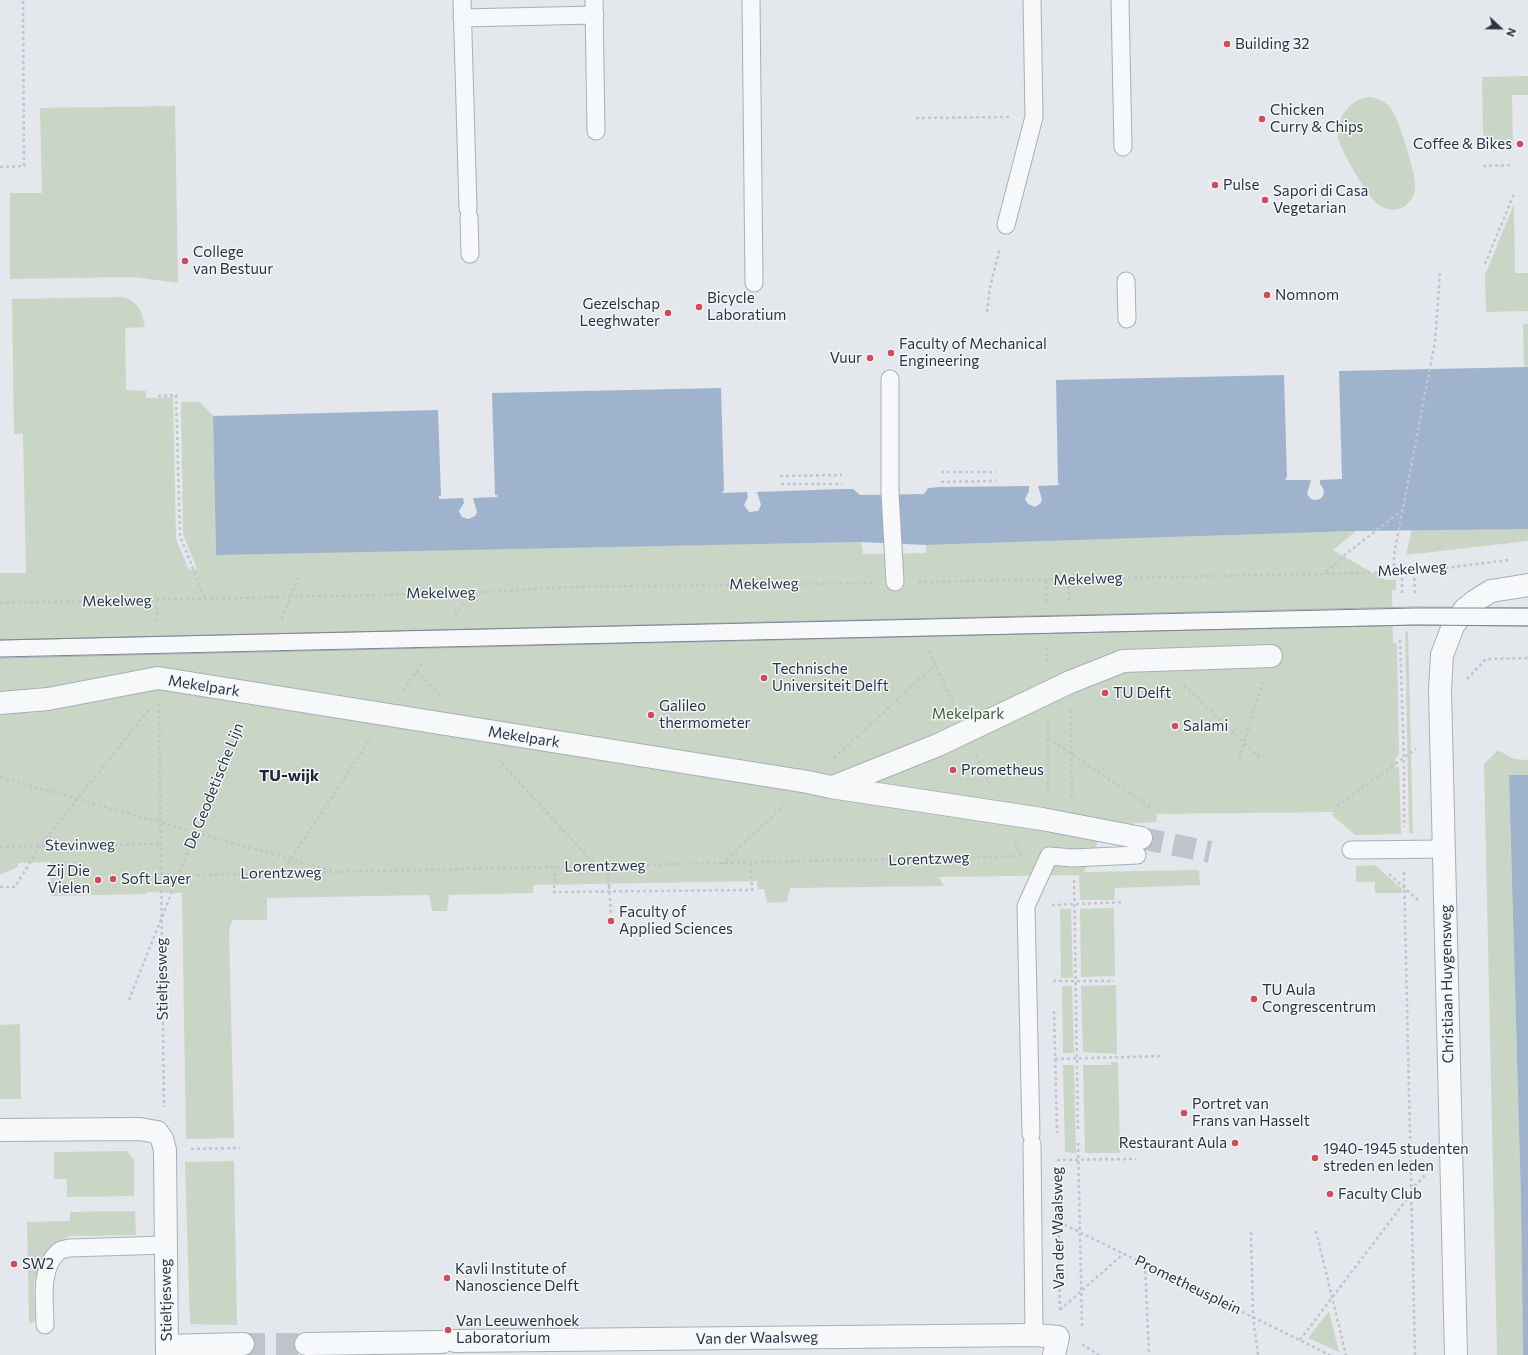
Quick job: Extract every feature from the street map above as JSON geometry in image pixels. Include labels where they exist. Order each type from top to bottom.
[{"type":"street","points":[[1459,618],[1475,601],[1491,591],[1528,585]]},
{"type":"street","name":"Christiaan Huygensweg","points":[[1456,1355],[1440,690],[1442,655],[1452,626],[1459,618]]},
{"type":"street","points":[[832,788],[938,745],[1070,682],[1123,661],[1271,656]]},
{"type":"street","name":"Mekelpark","points":[[0,703],[158,688],[252,693],[808,782],[832,788],[1049,820],[1139,847]]},
{"type":"street","points":[[0,1130],[140,1129],[157,1132]]},
{"type":"street","name":"Stieltjesweg","points":[[157,1132],[162,1139],[165,1150],[167,1350]]},
{"type":"street","name":"Van der Waalsweg","points":[[306,1344],[449,1341],[1034,1335],[1056,1346]]},
{"type":"street","points":[[167,1350],[243,1344]]},
{"type":"lane","points":[[462,0],[470,254]]},
{"type":"lane","points":[[751,0],[754,282]]},
{"type":"lane","points":[[1006,225],[1034,116],[1032,0]]},
{"type":"lane","points":[[1120,0],[1123,147]]},
{"type":"lane","points":[[462,18],[594,7],[596,131]]},
{"type":"lane","points":[[1126,281],[1127,319]]},
{"type":"lane","points":[[890,379],[890,493],[892,556],[895,582]]},
{"type":"lane","points":[[0,649],[157,644],[1401,616],[1459,618],[1528,617]]},
{"type":"lane","points":[[1034,1335],[1026,906],[1049,856],[1073,858],[1139,847]]},
{"type":"lane","points":[[1351,850],[1444,850]]},
{"type":"lane","points":[[45,1325],[46,1274],[59,1251],[70,1248],[166,1246]]},
{"type":"path","points":[[0,167],[24,166],[23,0]]},
{"type":"path","points":[[916,118],[1034,116]]},
{"type":"path","points":[[1483,166],[1513,165]]},
{"type":"path","points":[[1485,264],[1514,194]]},
{"type":"path","points":[[987,312],[990,287],[1006,225]]},
{"type":"path","points":[[1394,572],[1394,555],[1435,342],[1440,271]]},
{"type":"path","points":[[158,396],[176,395],[180,536],[205,600]]},
{"type":"path","points":[[941,472],[996,472]]},
{"type":"path","points":[[780,476],[842,475]]},
{"type":"path","points":[[941,482],[996,481]]},
{"type":"path","points":[[781,484],[842,484]]},
{"type":"path","points":[[1326,572],[1342,557],[1404,508]]},
{"type":"path","name":"Mekelweg","points":[[0,603],[205,600],[291,596],[470,593],[564,587],[1046,581],[1326,572],[1414,572],[1514,559]]},
{"type":"path","points":[[1402,572],[1401,616],[1404,850],[1415,1355]]},
{"type":"path","points":[[273,642],[300,573]]},
{"type":"path","points":[[157,600],[157,644]]},
{"type":"path","points":[[1239,759],[1271,656]]},
{"type":"path","points":[[1440,690],[1457,690],[1486,659],[1528,658]]},
{"type":"path","points":[[1160,660],[1170,673],[1261,759]]},
{"type":"path","points":[[0,887],[15,887],[40,846],[158,688]]},
{"type":"path","name":"Stieltjesweg","points":[[157,1132],[164,1109],[158,688]]},
{"type":"path","name":"De Geodetische Lijn","points":[[129,1000],[195,832],[252,693]]},
{"type":"path","points":[[281,874],[372,737]]},
{"type":"path","points":[[1048,738],[1150,807]]},
{"type":"path","points":[[1337,806],[1418,747]]},
{"type":"path","points":[[497,758],[597,866]]},
{"type":"path","points":[[0,777],[290,860],[337,872]]},
{"type":"path","name":"Stevinweg","points":[[0,847],[161,844]]},
{"type":"path","name":"Lorentzweg","points":[[161,876],[751,864],[1049,856]]},
{"type":"path","points":[[555,867],[554,892],[752,890],[751,864]]},
{"type":"path","points":[[608,866],[611,914]]},
{"type":"path","points":[[1026,906],[1124,902]]},
{"type":"path","points":[[1053,981],[1114,981]]},
{"type":"path","points":[[1055,1059],[1162,1056]]},
{"type":"path","points":[[1078,1143],[1082,1328]]},
{"type":"path","points":[[219,1148],[240,1148]]},
{"type":"path","name":"Van der Waalsweg","points":[[1057,1155],[1058,1168]]},
{"type":"path","points":[[1057,1160],[1136,1158]]},
{"type":"path","points":[[1300,1340],[1410,1195],[1412,1189],[1425,1174]]},
{"type":"path","name":"Van der Waalsweg","points":[[1056,1346],[1060,1310],[1058,1191]]},
{"type":"path","name":"Prometheusplein","points":[[1059,1222],[1330,1355]]},
{"type":"path","points":[[1316,1231],[1346,1355]]},
{"type":"path","name":"Prometheusplein","points":[[1251,1232],[1253,1317],[1258,1355]]},
{"type":"path","name":"Prometheusplein","points":[[1060,1310],[1123,1254]]},
{"type":"path","points":[[1145,1264],[1149,1355]]},
{"type":"path","points":[[1082,1340],[1082,1350]]},
{"type":"green space","points":[[1528,76],[1528,95],[1512,95],[1513,150],[1483,135],[1482,77]]},
{"type":"green space","points":[[1371,97],[1385,103],[1393,111],[1401,131],[1414,177],[1415,188],[1411,200],[1402,208],[1396,210],[1384,208],[1375,202],[1349,163],[1338,137],[1340,122],[1346,110],[1357,101]]},
{"type":"green space","points":[[175,106],[178,283],[133,277],[10,279],[10,193],[42,193],[40,108]]},
{"type":"green space","points":[[1514,204],[1515,273],[1528,273],[1528,311],[1486,312],[1485,275]]},
{"type":"green space","name":"Mekelpark","points":[[122,297],[136,304],[143,317],[145,327],[125,328],[126,390],[146,391],[146,398],[173,397],[176,539],[189,570],[197,569],[183,534],[181,402],[200,402],[213,416],[216,554],[861,542],[863,554],[926,553],[926,545],[1356,531],[1333,550],[1385,580],[1396,580],[1396,590],[1392,590],[1393,643],[1397,643],[1399,755],[1395,758],[1396,768],[1399,766],[1401,834],[1355,835],[1332,815],[1334,812],[1154,814],[1157,816],[1156,822],[1123,824],[1108,821],[1084,872],[1199,870],[1200,885],[1115,888],[1114,900],[1080,900],[1079,875],[939,877],[944,886],[790,888],[787,902],[767,903],[764,889],[758,889],[757,881],[533,885],[533,893],[449,895],[447,911],[432,911],[429,895],[267,898],[267,920],[233,920],[229,929],[234,1138],[186,1139],[182,893],[147,892],[147,894],[51,896],[50,862],[18,863],[18,867],[0,875],[0,573],[26,573],[23,434],[14,434],[12,299]]},
{"type":"green space","points":[[1523,324],[1528,324],[1528,367],[1524,367]]},
{"type":"green space","points":[[1412,529],[1528,529],[1528,541],[1406,555]]},
{"type":"green space","points":[[1408,631],[1413,833],[1409,833],[1405,632]]},
{"type":"green space","points":[[1498,750],[1514,759],[1528,760],[1528,775],[1509,776],[1521,1203],[1523,1355],[1497,1355],[1484,764]]},
{"type":"green space","points":[[1375,865],[1402,889],[1402,893],[1375,893],[1375,882],[1356,882],[1356,866]]},
{"type":"green space","points":[[1114,908],[1115,976],[1081,977],[1080,909]]},
{"type":"green space","points":[[1060,909],[1071,909],[1073,978],[1061,978]]},
{"type":"green space","points":[[1116,985],[1117,1054],[1083,1052],[1081,986]]},
{"type":"green space","points":[[1062,986],[1072,986],[1074,1053],[1063,1053]]},
{"type":"green space","points":[[20,1024],[21,1099],[0,1099],[0,1025]]},
{"type":"green space","points":[[1111,1062],[1118,1062],[1120,1153],[1085,1153],[1083,1065],[1111,1065]]},
{"type":"green space","points":[[1063,1065],[1074,1065],[1076,1153],[1065,1152]]},
{"type":"green space","points":[[127,1151],[134,1160],[134,1196],[67,1197],[67,1179],[54,1179],[54,1152]]},
{"type":"green space","points":[[234,1161],[237,1325],[190,1324],[185,1162]]},
{"type":"green space","points":[[135,1211],[136,1235],[70,1236],[52,1246],[41,1263],[34,1283],[35,1321],[29,1324],[27,1222],[70,1221],[70,1212]]},
{"type":"green space","points":[[1329,1311],[1339,1352],[1308,1338]]},
{"type":"water","points":[[1528,367],[1528,529],[1356,531],[926,545],[861,542],[216,555],[213,416],[438,410],[441,496],[439,496],[439,499],[463,498],[464,503],[459,511],[462,517],[468,519],[475,516],[477,512],[473,498],[497,497],[497,495],[495,495],[492,393],[721,388],[724,490],[722,493],[747,492],[748,497],[744,505],[749,512],[758,511],[761,505],[757,492],[853,489],[860,495],[924,494],[928,488],[941,487],[1029,486],[1029,491],[1025,499],[1028,504],[1035,507],[1040,504],[1042,500],[1038,486],[1060,485],[1058,483],[1056,380],[1284,375],[1287,477],[1285,480],[1311,480],[1307,494],[1311,499],[1317,500],[1322,498],[1324,494],[1320,480],[1342,479],[1339,371]]},
{"type":"water","points":[[1509,775],[1528,775],[1528,1355],[1523,1355],[1521,1203]]},
{"type":"tunnel","points":[[1141,838],[1210,852]]},
{"type":"tunnel","points":[[243,1344],[306,1344]]},
{"type":"tram line","points":[[0,640],[1415,608],[1528,608]]},
{"type":"tram line","points":[[0,657],[1416,625],[1528,626]]},
{"type":"place","name":"Building 32","points":[[1227,44]]},
{"type":"place","name":"Chicken Curry & Chips","points":[[1262,119]]},
{"type":"place","name":"Coffee & Bikes","points":[[1520,144]]},
{"type":"place","name":"Pulse","points":[[1215,185]]},
{"type":"place","name":"Sapori di Casa Vegetarian","points":[[1265,200]]},
{"type":"place","name":"College van Bestuur","points":[[185,261]]},
{"type":"place","name":"Nomnom","points":[[1267,295]]},
{"type":"place","name":"Bicycle Laboratium","points":[[699,307]]},
{"type":"place","name":"Gezelschap Leeghwater","points":[[668,313]]},
{"type":"place","name":"Faculty of Mechanical Engineering","points":[[891,353]]},
{"type":"place","name":"Vuur","points":[[870,358]]},
{"type":"place","name":"Technische Universiteit Delft","points":[[764,678]]},
{"type":"place","name":"TU Delft","points":[[1105,693]]},
{"type":"place","name":"Galileo thermometer","points":[[651,715]]},
{"type":"place","name":"Salami","points":[[1175,726]]},
{"type":"place","name":"Prometheus","points":[[953,770]]},
{"type":"place","name":"Soft Layer","points":[[113,879]]},
{"type":"place","name":"Zij Die Vielen","points":[[98,880]]},
{"type":"place","name":"Faculty of Applied Sciences","points":[[611,921]]},
{"type":"place","name":"TU Aula Congrescentrum","points":[[1254,999]]},
{"type":"place","name":"Portret van Frans van Hasselt","points":[[1184,1113]]},
{"type":"place","name":"Restaurant Aula","points":[[1235,1143]]},
{"type":"place","name":"1940-1945 studenten streden en leden","points":[[1315,1158]]},
{"type":"place","name":"Faculty Club","points":[[1330,1194]]},
{"type":"place","name":"SW2","points":[[14,1264]]},
{"type":"place","name":"Kavli Institute of Nanoscience Delft","points":[[447,1278]]},
{"type":"place","name":"Van Leeuwenhoek Laboratorium","points":[[448,1330]]},
{"type":"district","name":"TU-wijk","points":[[289,776]]}]
